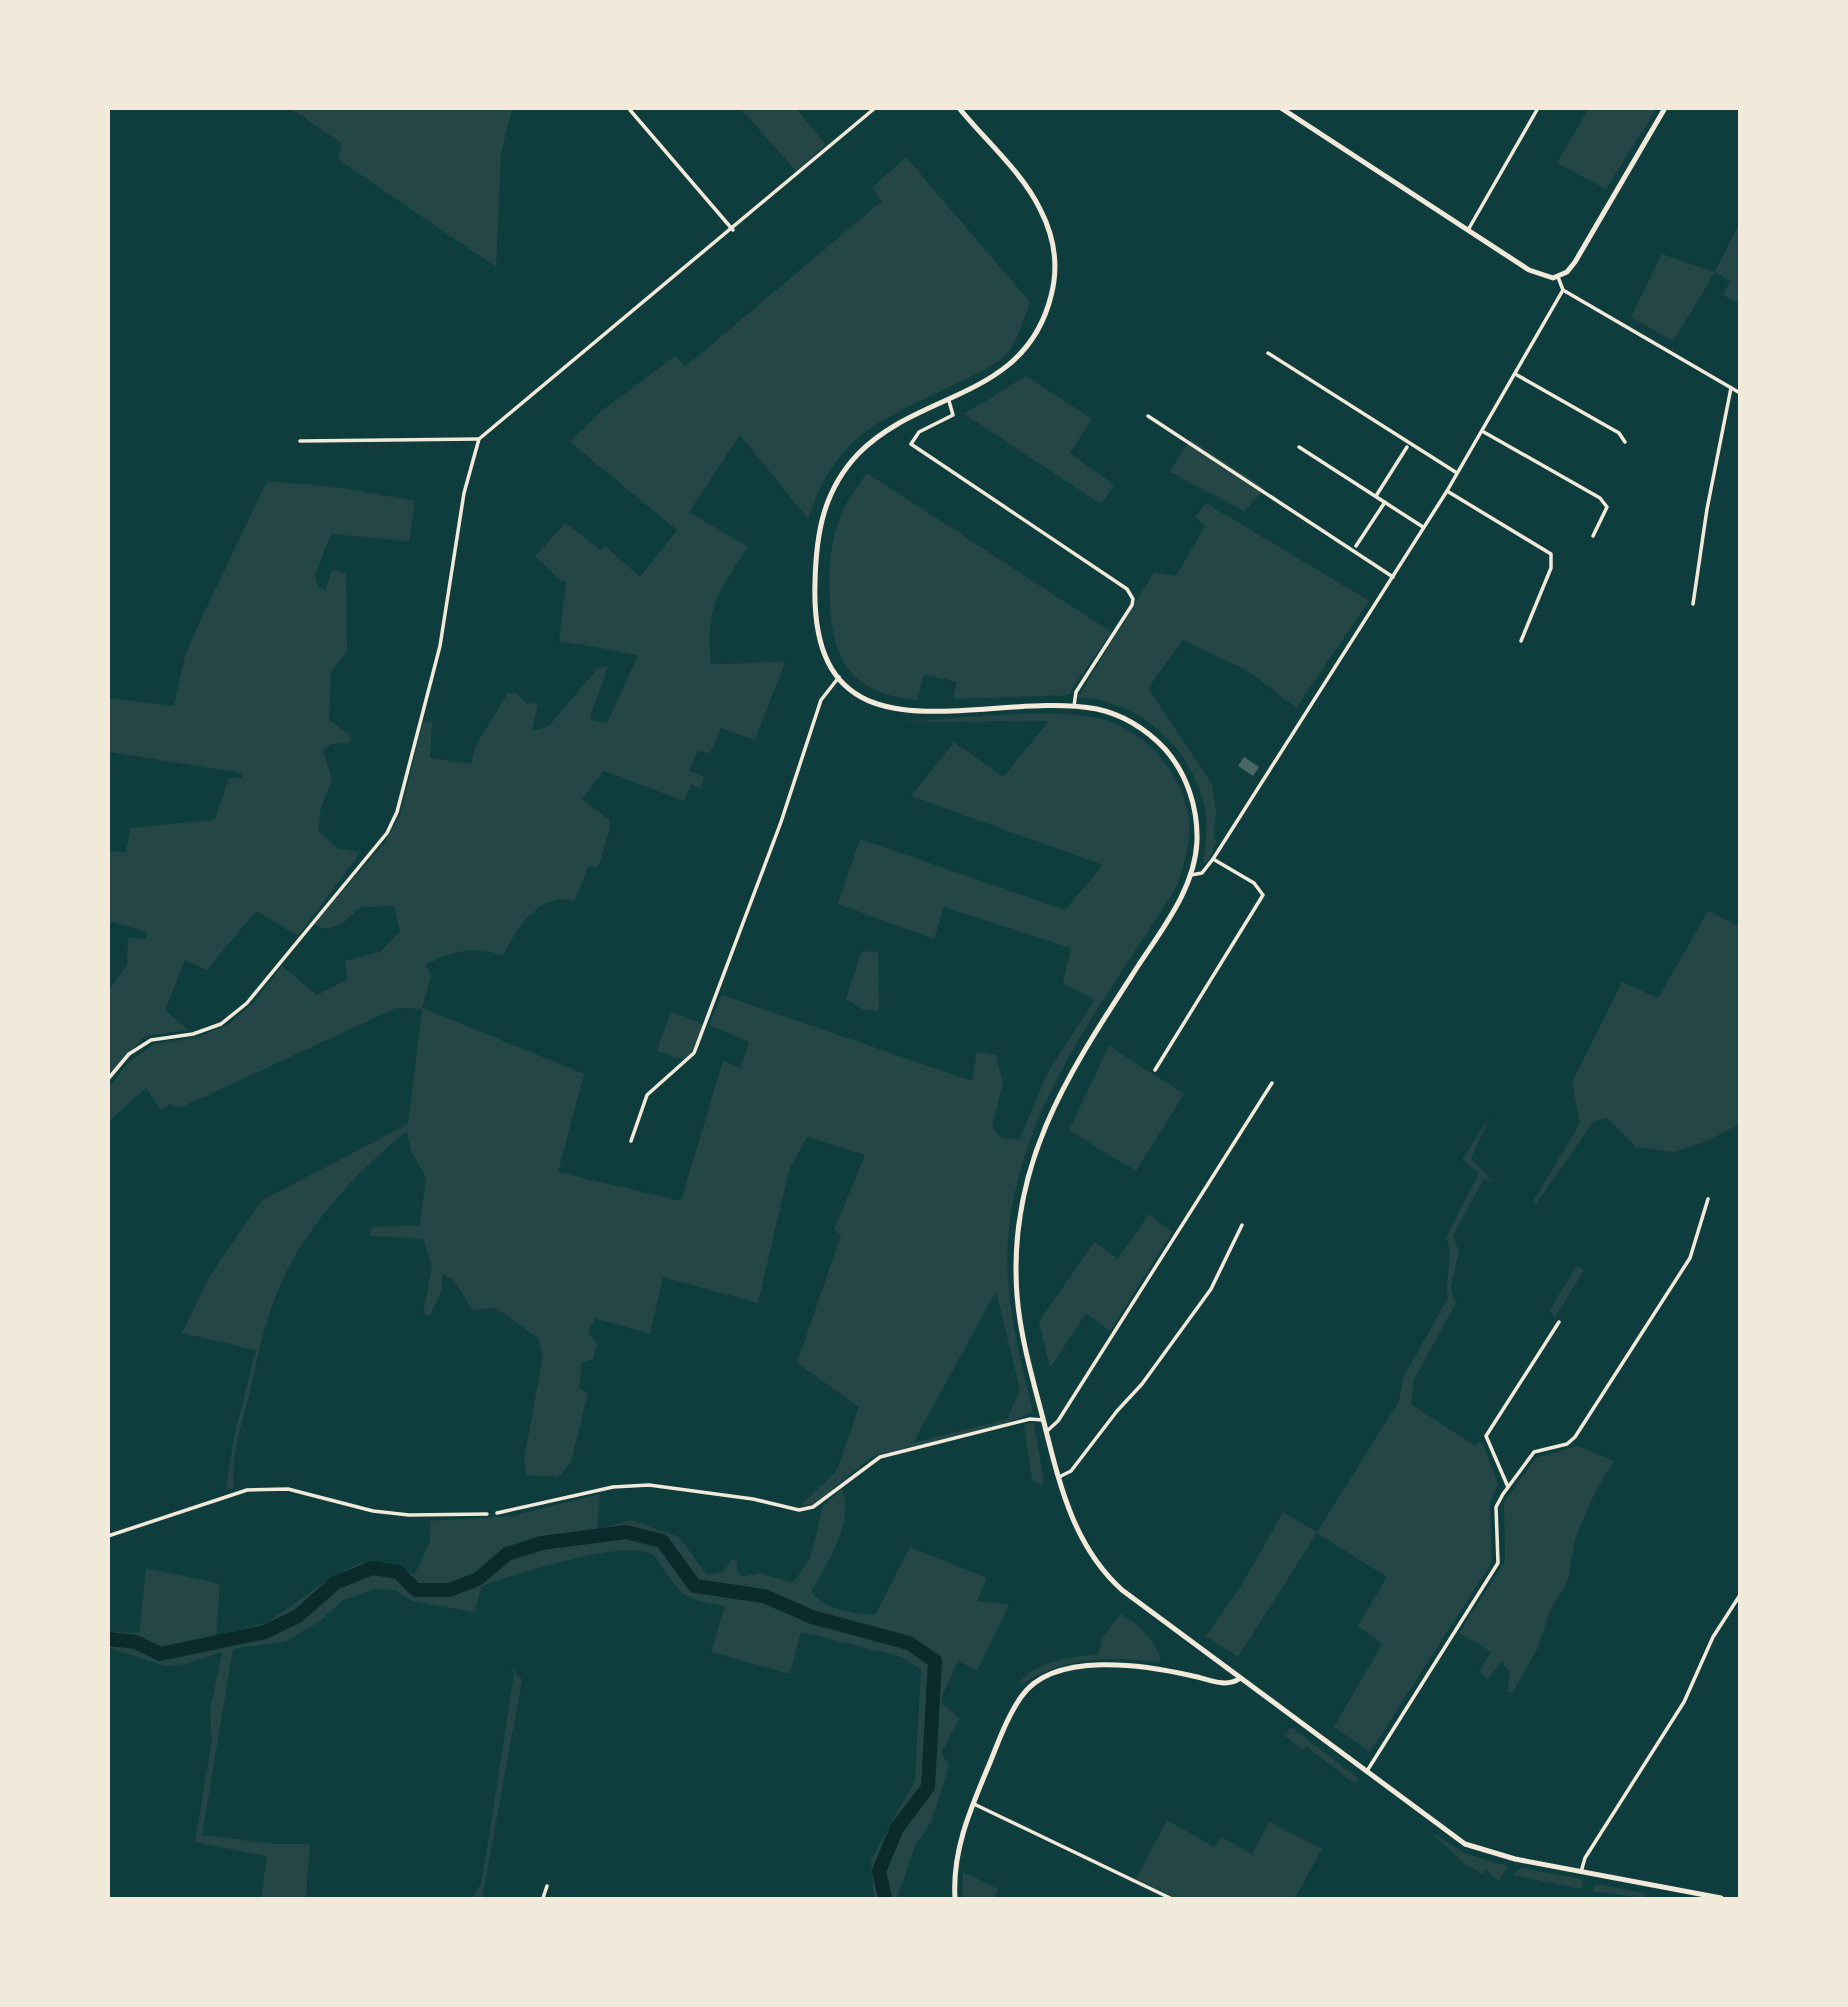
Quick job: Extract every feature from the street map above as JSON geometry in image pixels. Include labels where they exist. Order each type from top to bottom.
[{"type":"main road","points":[[959,108],[1038,205],[1053,244],[1055,278],[1041,325],[1024,351],[990,379],[894,427],[866,447],[840,476],[824,506],[817,542],[816,617],[822,647],[839,677],[874,704],[907,712],[1074,706],[1109,712],[1135,723],[1162,746],[1178,767],[1193,800],[1197,841],[1191,876],[1170,917],[1063,1086],[1037,1143],[1027,1173],[1016,1240],[1017,1297],[1024,1342],[1059,1477],[1076,1528],[1105,1573],[1129,1595],[1465,1844],[1491,1854],[1721,1899]]},
{"type":"main road","points":[[1281,108],[1540,276],[1558,277],[1574,262],[1665,108]]},
{"type":"main road","points":[[955,1899],[961,1832],[1020,1697],[1032,1685],[1048,1675],[1072,1668],[1133,1666],[1226,1684],[1239,1679]]},
{"type":"street","points":[[108,1079],[129,1055],[151,1040],[193,1034],[221,1024],[247,1003],[387,833],[397,812],[440,646],[464,494],[479,439],[733,230],[875,108]]},
{"type":"street","points":[[1468,230],[1538,108]]},
{"type":"street","points":[[629,110],[733,230]]},
{"type":"street","points":[[1558,277],[1563,290],[1740,393]]},
{"type":"street","points":[[1191,876],[1202,873],[1213,859],[1393,577],[1517,375],[1563,290]]},
{"type":"street","points":[[1268,354],[1457,473]]},
{"type":"street","points":[[1517,375],[1619,433],[1625,442]]},
{"type":"street","points":[[1693,604],[1708,520],[1707,509],[1731,388]]},
{"type":"street","points":[[949,401],[953,415],[919,432],[911,444],[1126,589],[1133,598],[1132,605],[1076,692],[1074,706]]},
{"type":"street","points":[[1148,416],[1393,577]]},
{"type":"street","points":[[1482,431],[1600,498],[1607,507],[1593,536]]},
{"type":"street","points":[[300,441],[479,439]]},
{"type":"street","points":[[1300,447],[1423,527]]},
{"type":"street","points":[[1376,496],[1407,447]]},
{"type":"street","points":[[1447,491],[1551,554],[1551,568],[1521,641]]},
{"type":"street","points":[[1356,546],[1385,502]]},
{"type":"street","points":[[631,1141],[647,1095],[694,1053],[781,822],[821,700],[839,677]]},
{"type":"street","points":[[1155,1070],[1263,895],[1254,883],[1213,859]]},
{"type":"street","points":[[1047,1431],[1058,1421],[1272,1083]]},
{"type":"street","points":[[1366,1773],[1498,1563],[1496,1507],[1534,1452],[1567,1444],[1575,1437],[1690,1258],[1708,1199]]},
{"type":"street","points":[[1059,1477],[1071,1471],[1117,1411],[1142,1384],[1211,1289],[1242,1225]]},
{"type":"street","points":[[1508,1487],[1486,1436],[1559,1322]]},
{"type":"street","points":[[497,1513],[612,1487],[649,1485],[753,1499],[799,1510],[813,1507],[880,1457],[1030,1419],[1044,1420]]},
{"type":"street","points":[[108,1536],[247,1490],[288,1489],[373,1511],[397,1514],[487,1514]]},
{"type":"street","points":[[1581,1872],[1585,1858],[1684,1702],[1713,1637],[1740,1595]]},
{"type":"street","points":[[973,1803],[1170,1899]]},
{"type":"street","points":[[542,1899],[547,1886]]},
{"type":"shaded area","points":[[1650,108],[1655,111],[1606,189],[1557,163],[1588,109]]},
{"type":"shaded area","points":[[291,109],[512,109],[501,153],[496,267],[339,160],[341,143]]},
{"type":"shaded area","points":[[741,109],[797,109],[826,145],[796,171]]},
{"type":"shaded area","points":[[906,157],[1030,302],[1013,346],[993,365],[885,419],[848,447],[820,489],[808,519],[740,435],[689,512],[748,547],[716,601],[710,628],[711,664],[785,662],[755,740],[721,728],[710,753],[698,751],[689,771],[704,777],[701,788],[691,784],[684,801],[604,771],[582,799],[609,820],[610,828],[598,868],[589,866],[574,902],[562,899],[541,906],[522,924],[503,956],[484,951],[464,951],[426,965],[431,976],[422,1008],[584,1074],[558,1172],[681,1201],[723,1061],[741,1068],[749,1042],[709,1025],[722,995],[972,1081],[977,1052],[996,1055],[1003,1083],[992,1126],[1001,1138],[1019,1140],[1049,1070],[1095,1000],[1063,983],[1071,948],[944,907],[934,939],[838,904],[860,839],[1065,910],[1103,865],[911,796],[954,742],[1003,777],[1049,721],[899,722],[1016,714],[1063,714],[1106,720],[1125,729],[1143,741],[1172,773],[1188,813],[1189,834],[1177,886],[1088,1024],[1061,1072],[1037,1122],[1020,1173],[1009,1226],[1008,1281],[1015,1331],[1033,1412],[1004,1424],[873,1456],[814,1504],[801,1505],[837,1470],[859,1407],[797,1363],[841,1235],[834,1230],[865,1155],[807,1137],[789,1170],[758,1303],[663,1277],[650,1334],[595,1318],[588,1333],[597,1343],[593,1359],[582,1362],[579,1388],[588,1393],[571,1462],[558,1477],[527,1475],[524,1459],[543,1357],[538,1338],[496,1308],[473,1310],[453,1279],[443,1274],[441,1291],[430,1316],[423,1314],[432,1267],[423,1239],[370,1236],[373,1227],[420,1225],[426,1178],[411,1151],[407,1131],[338,1197],[308,1235],[284,1277],[263,1337],[239,1432],[234,1488],[226,1490],[234,1437],[256,1350],[182,1333],[211,1274],[261,1201],[408,1124],[422,1009],[396,1008],[180,1108],[170,1104],[161,1110],[146,1088],[109,1121],[109,1087],[128,1063],[154,1044],[196,1038],[229,1024],[255,1001],[282,966],[317,995],[348,979],[345,961],[380,952],[400,931],[394,906],[360,907],[342,924],[325,929],[314,924],[385,842],[401,813],[423,721],[432,722],[430,758],[471,764],[476,745],[508,693],[516,693],[526,703],[538,704],[532,731],[548,727],[598,668],[608,667],[589,719],[607,723],[638,655],[559,641],[566,581],[560,581],[535,556],[566,523],[600,550],[605,546],[640,577],[677,530],[570,442],[604,409],[675,356],[685,367],[882,201],[872,188]],"holes":[[[996,1291],[1020,1390],[1007,1419],[913,1443]]]},
{"type":"shaded area","points":[[1739,224],[1739,303],[1723,295],[1730,281],[1715,272]]},
{"type":"shaded area","points":[[1662,254],[1715,272],[1673,341],[1631,317]]},
{"type":"shaded area","points":[[1026,376],[1092,419],[1070,453],[1114,485],[1101,504],[964,414]]},
{"type":"shaded area","points":[[1190,439],[1265,489],[1244,511],[1170,472]]},
{"type":"shaded area","points":[[867,473],[1111,632],[1068,695],[953,699],[957,682],[924,674],[917,700],[876,690],[861,682],[850,671],[835,641],[829,589],[830,567],[834,535],[841,515]]},
{"type":"shaded area","points":[[267,481],[343,488],[415,501],[409,541],[331,534],[315,575],[318,588],[326,590],[331,570],[346,573],[347,651],[331,671],[329,720],[351,736],[349,743],[331,744],[323,750],[332,779],[321,808],[318,830],[337,848],[361,852],[298,936],[256,911],[207,970],[185,960],[165,1010],[188,1030],[145,1036],[109,1074],[109,990],[127,965],[128,938],[146,939],[147,932],[109,921],[109,851],[126,852],[130,828],[215,820],[229,778],[241,778],[243,773],[109,752],[109,698],[174,706],[185,656]]},
{"type":"shaded area","points":[[1206,503],[1369,601],[1296,708],[1250,672],[1183,640],[1148,688],[1212,784],[1216,812],[1214,838],[1217,842],[1207,863],[1203,862],[1206,814],[1200,791],[1177,750],[1162,733],[1124,708],[1078,697],[1154,572],[1176,576],[1205,526],[1195,517]]},
{"type":"shaded area","points":[[1708,911],[1739,926],[1739,1124],[1710,1140],[1675,1152],[1636,1147],[1607,1118],[1594,1121],[1536,1204],[1534,1200],[1580,1123],[1572,1082],[1622,982],[1658,998]]},
{"type":"shaded area","points":[[862,951],[878,952],[879,1011],[864,1010],[846,999]]},
{"type":"shaded area","points":[[671,1012],[703,1024],[692,1052],[684,1060],[657,1051]]},
{"type":"shaded area","points":[[1109,1046],[1184,1094],[1136,1171],[1069,1130]]},
{"type":"shaded area","points":[[1491,1115],[1471,1158],[1494,1183],[1484,1178],[1453,1236],[1459,1252],[1451,1286],[1453,1299],[1457,1301],[1414,1379],[1411,1404],[1475,1446],[1479,1441],[1483,1444],[1498,1484],[1490,1503],[1492,1562],[1370,1752],[1334,1727],[1382,1644],[1358,1626],[1387,1577],[1317,1533],[1238,1657],[1206,1636],[1241,1586],[1283,1512],[1317,1532],[1399,1401],[1403,1378],[1448,1298],[1450,1253],[1446,1237],[1479,1173],[1462,1160]]},
{"type":"shaded area","points":[[1149,1214],[1172,1232],[1110,1331],[1086,1313],[1050,1368],[1039,1322],[1094,1242],[1118,1259]]},
{"type":"shaded area","points":[[1577,1266],[1584,1270],[1553,1320],[1554,1315],[1549,1311]]},
{"type":"shaded area","points":[[1034,1423],[1044,1482],[1041,1486],[1032,1479],[1024,1425]]},
{"type":"shaded area","points":[[1578,1446],[1614,1461],[1596,1490],[1575,1539],[1568,1581],[1551,1608],[1537,1650],[1512,1693],[1508,1692],[1510,1672],[1502,1662],[1488,1679],[1479,1672],[1491,1652],[1459,1633],[1505,1561],[1504,1502],[1536,1458]]},
{"type":"shaded area","points":[[842,1489],[845,1514],[842,1528],[811,1592],[817,1598],[832,1607],[849,1612],[875,1615],[910,1547],[987,1578],[977,1601],[1009,1605],[977,1671],[958,1660],[943,1694],[942,1704],[960,1718],[941,1753],[949,1766],[931,1822],[915,1846],[897,1898],[874,1898],[871,1860],[915,1780],[921,1669],[901,1657],[801,1632],[790,1674],[711,1652],[725,1606],[698,1601],[686,1595],[654,1556],[641,1551],[622,1550],[575,1558],[492,1582],[481,1587],[475,1612],[412,1601],[395,1590],[374,1589],[343,1600],[319,1622],[287,1641],[233,1649],[202,1835],[274,1844],[310,1844],[306,1898],[261,1898],[267,1856],[195,1842],[212,1740],[210,1711],[222,1652],[186,1664],[165,1666],[109,1648],[109,1632],[139,1633],[146,1568],[220,1584],[216,1636],[268,1622],[324,1582],[361,1562],[400,1565],[414,1575],[430,1542],[430,1521],[512,1516],[600,1494],[597,1529],[632,1520],[679,1537],[707,1575],[724,1572],[731,1560],[737,1560],[738,1573],[742,1577],[759,1573],[793,1583],[810,1559],[823,1506]]},
{"type":"shaded area","points":[[1121,1614],[1146,1634],[1161,1662],[1125,1659],[1088,1661],[1053,1668],[1021,1685],[1020,1682],[1027,1675],[1046,1664],[1099,1654],[1102,1638]]},
{"type":"shaded area","points":[[508,1663],[522,1680],[482,1898],[473,1898],[482,1881],[513,1681],[514,1672]]},
{"type":"shaded area","points":[[1291,1727],[1359,1779],[1355,1784],[1307,1747],[1303,1750],[1284,1735]]},
{"type":"shaded area","points":[[1167,1820],[1214,1847],[1221,1837],[1252,1854],[1269,1822],[1322,1849],[1295,1898],[1175,1898],[1136,1879]]},
{"type":"shaded area","points":[[1431,1832],[1466,1854],[1508,1866],[1499,1881],[1485,1870],[1483,1874],[1465,1864]]},
{"type":"shaded area","points":[[1521,1868],[1582,1879],[1583,1886],[1581,1889],[1513,1875]]},
{"type":"shaded area","points":[[963,1872],[998,1889],[994,1898],[962,1898]]},
{"type":"shaded area","points":[[1596,1884],[1645,1893],[1644,1898],[1592,1891]]},
{"type":"building","points":[[1244,757],[1259,767],[1253,776],[1238,766]]},
{"type":"waterway","points":[[108,1639],[136,1642],[160,1654],[265,1632],[298,1616],[335,1583],[372,1568],[398,1572],[416,1590],[449,1590],[478,1579],[507,1554],[542,1543],[626,1532],[662,1541],[695,1586],[764,1596],[812,1617],[909,1643],[935,1661],[928,1787],[897,1828],[879,1871],[885,1898]]}]
